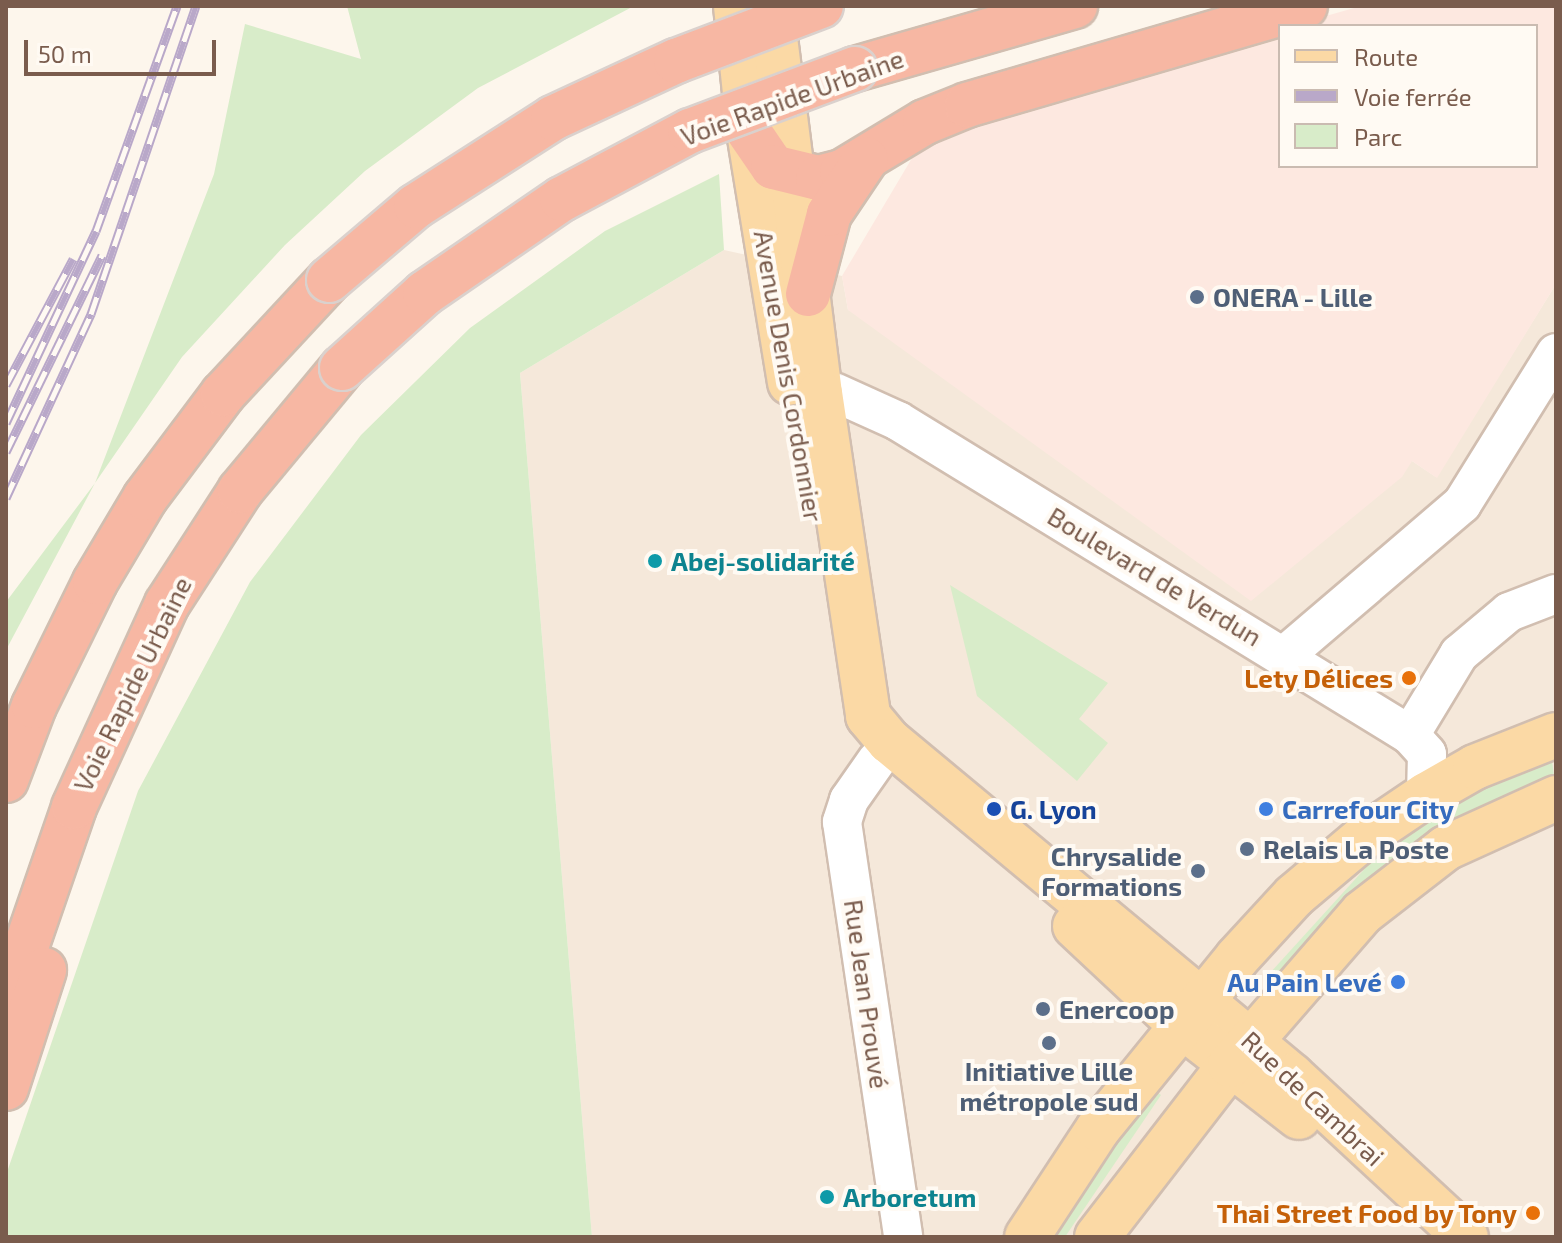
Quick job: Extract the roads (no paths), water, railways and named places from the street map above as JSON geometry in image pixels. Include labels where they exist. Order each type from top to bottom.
[{"type":"highway","points":[[6,780],[34,706],[95,582],[145,498],[223,394],[329,280],[416,206],[553,118],[676,61],[821,6]]},
{"type":"highway","name":"Voie Rapide Urbaine","points":[[6,1005],[74,807],[134,669],[187,569],[271,450],[342,368],[425,293],[562,199],[690,131],[855,69],[1075,6]]},
{"type":"highway","points":[[749,132],[773,167],[818,178],[866,159],[925,122],[967,105],[1305,6]]},
{"type":"highway","points":[[808,294],[829,214],[866,159]]},
{"type":"highway","points":[[6,942],[74,807]]},
{"type":"highway","points":[[6,1088],[46,963],[74,807]]},
{"type":"main road","name":"Avenue Denis Cordonnier","points":[[736,6],[749,132],[843,715],[851,734],[877,760],[1059,912],[1216,1032]]},
{"type":"main road","name":"Avenue Denis Cordonnier","points":[[771,6],[868,716],[889,741],[1216,1032]]},
{"type":"main road","points":[[1078,1237],[1241,994],[1303,918],[1416,802],[1485,763],[1556,735]]},
{"type":"main road","points":[[1027,1237],[1098,1129],[1216,1032],[1329,946],[1386,892],[1446,848],[1554,800]]},
{"type":"main road","points":[[1097,1237],[1176,1132],[1216,1032]]},
{"type":"main road","name":"Rue de Cambrai","points":[[1216,1032],[1466,1237]]},
{"type":"street","points":[[1284,656],[1462,504],[1556,353]]},
{"type":"street","name":"Boulevard de Verdun","points":[[836,393],[898,421],[1410,735]]},
{"type":"street","points":[[1416,802],[1427,754],[1410,735],[1459,654],[1509,612],[1556,594]]},
{"type":"street","name":"Rue Jean Prouvé","points":[[877,760],[849,800],[842,822],[903,1237]]},
{"type":"railway","points":[[6,423],[96,231],[177,6]]},
{"type":"railway","points":[[6,498],[91,314],[196,6]]},
{"type":"railway","points":[[6,452],[102,255]]},
{"type":"railway","points":[[6,385],[73,259]]},
{"type":"place","name":"ONERA - Lille","points":[[1197,297]]},
{"type":"place","name":"Abej-solidarité","points":[[655,561]]},
{"type":"place","name":"Lety Délices","points":[[1409,678]]},
{"type":"place","name":"G. Lyon","points":[[994,809]]},
{"type":"place","name":"Carrefour City","points":[[1266,809]]},
{"type":"place","name":"Relais La Poste","points":[[1247,849]]},
{"type":"place","name":"Chrysalide Formations","points":[[1198,871]]},
{"type":"place","name":"Au Pain Levé","points":[[1398,982]]},
{"type":"place","name":"Enercoop","points":[[1043,1009]]},
{"type":"place","name":"Initiative Lille métropole sud","points":[[1049,1043]]},
{"type":"place","name":"Arboretum","points":[[827,1197]]},
{"type":"place","name":"Thai Street Food by Tony","points":[[1533,1213]]}]
